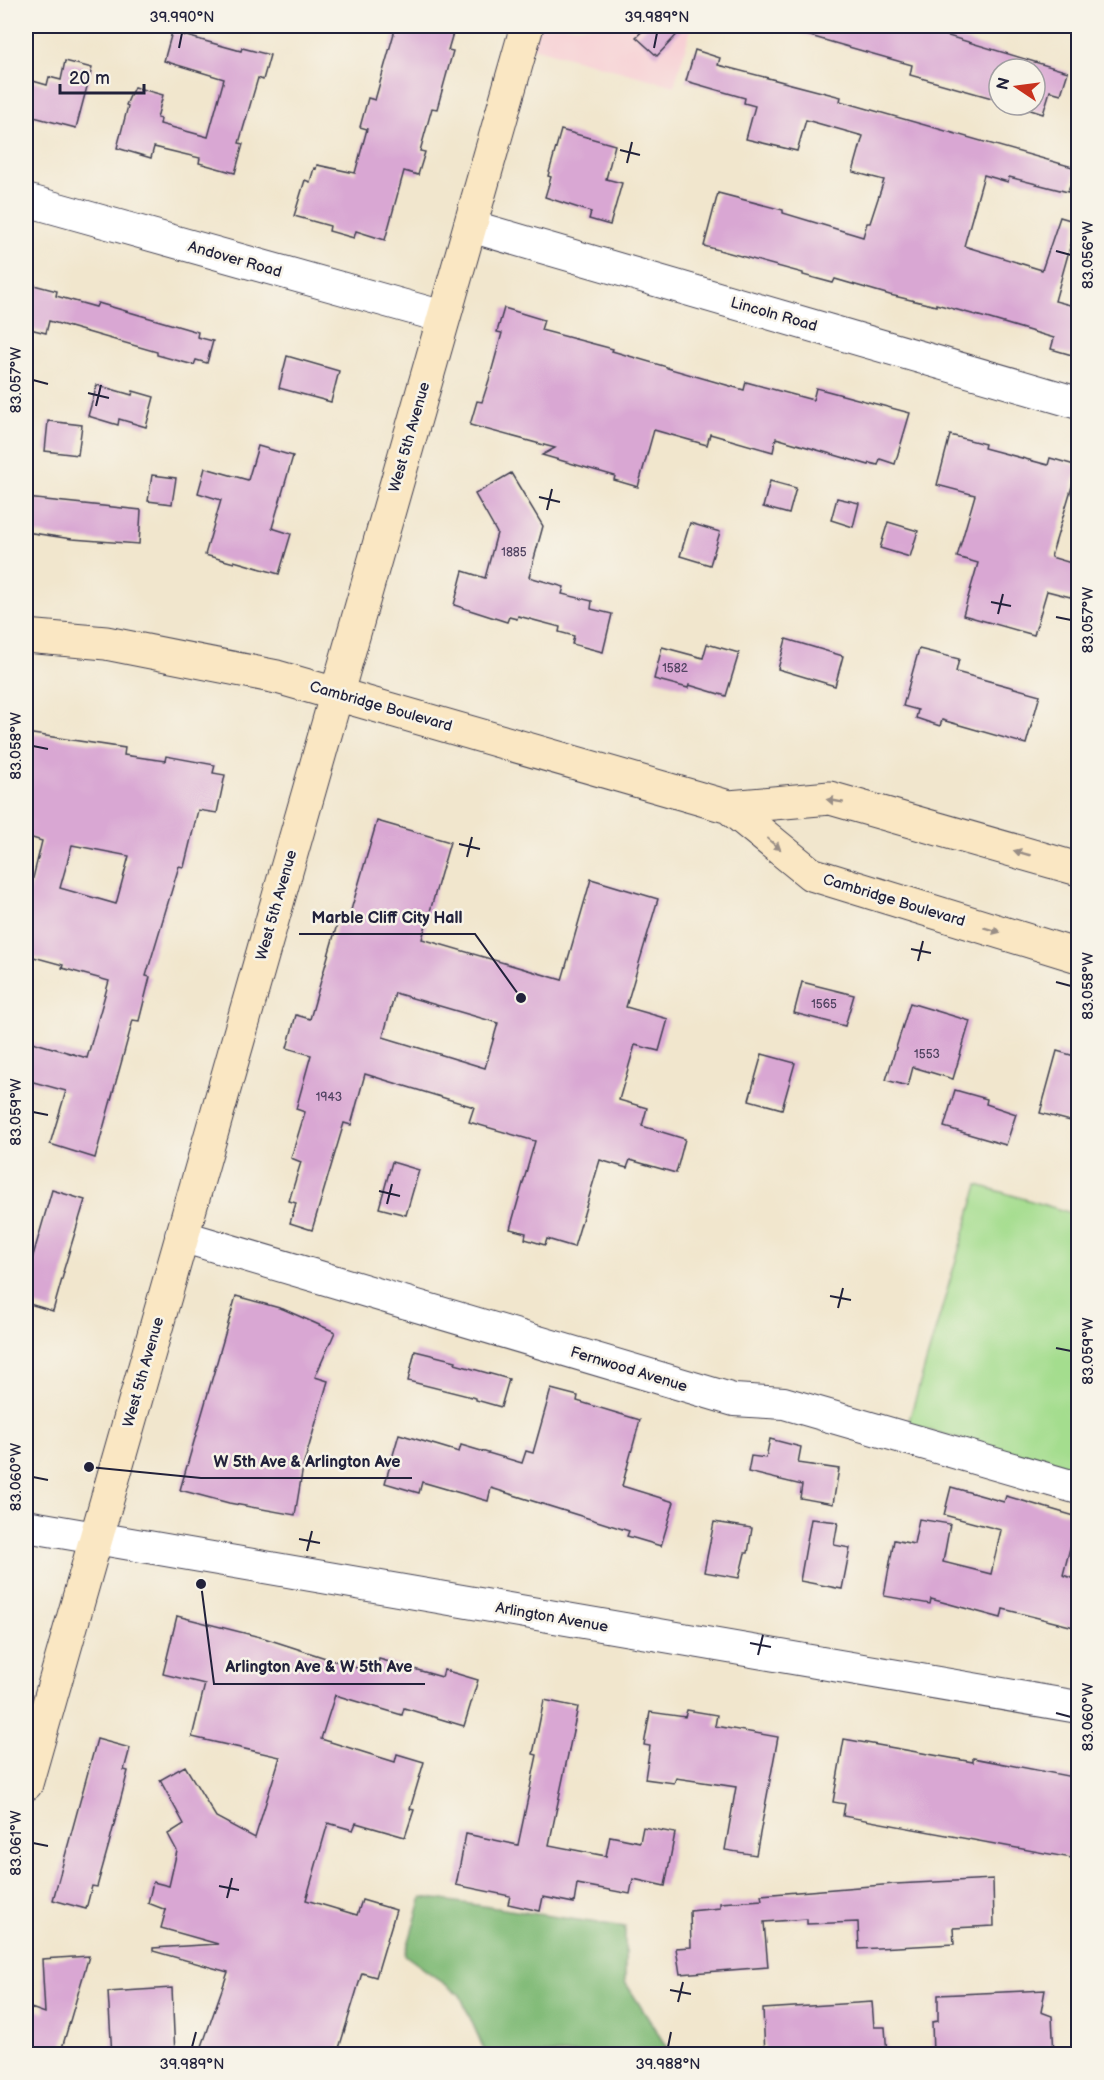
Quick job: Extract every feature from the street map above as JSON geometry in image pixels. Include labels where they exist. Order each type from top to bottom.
[{"type":"main road","name":"West 5th Avenue","points":[[26,1784],[527,26]]},
{"type":"main road","name":"Cambridge Boulevard","points":[[26,636],[106,643],[277,677],[729,807],[830,798],[1078,869]]},
{"type":"main road","name":"Cambridge Boulevard","points":[[729,807],[811,874],[1078,956]]},
{"type":"street","name":"Andover Road","points":[[26,200],[444,317]]},
{"type":"street","name":"Lincoln Road","points":[[470,226],[1078,403]]},
{"type":"street","name":"Fernwood Avenue","points":[[182,1236],[734,1400],[784,1403],[1078,1488]]},
{"type":"street","name":"Arlington Avenue","points":[[26,1526],[1078,1707]]},
{"type":"shaded area","points":[[527,26],[692,26],[674,86],[521,44]]},
{"type":"green space","points":[[978,1185],[1078,1215],[1078,1474],[908,1424]]},
{"type":"green space","points":[[422,1897],[625,1927],[625,1982],[671,2054],[486,2054],[460,1995],[405,1955]]},
{"type":"building","points":[[396,26],[455,26],[448,50],[453,51],[437,109],[432,108],[420,151],[425,152],[418,175],[404,171],[385,240],[356,231],[354,238],[329,231],[330,226],[294,216],[305,180],[310,182],[317,165],[355,173],[367,129],[360,127],[368,98],[375,100]]},
{"type":"building","points":[[648,26],[685,26],[657,56],[636,37]]},
{"type":"building","points":[[797,26],[915,26],[1018,57],[987,57],[987,97],[910,75],[912,65],[796,32]]},
{"type":"building","points":[[172,32],[241,51],[242,48],[270,55],[263,80],[258,78],[239,143],[243,144],[235,173],[199,163],[200,158],[154,147],[151,158],[117,148],[128,106],[126,105],[134,87],[163,95],[157,118],[161,119],[160,124],[208,137],[224,79],[164,61]]},
{"type":"building","points":[[695,50],[720,58],[718,65],[841,97],[840,101],[1076,168],[1068,192],[1009,177],[1008,182],[984,175],[964,246],[1042,270],[1060,217],[1077,222],[1055,301],[1078,307],[1078,348],[1074,347],[1072,355],[1051,349],[1054,338],[990,319],[835,279],[833,283],[704,246],[718,193],[783,210],[783,213],[863,237],[884,180],[853,172],[863,136],[806,120],[797,151],[746,139],[755,106],[744,103],[745,98],[686,81]]},
{"type":"building","points":[[65,61],[92,68],[76,128],[26,115],[26,79],[47,85],[49,77],[61,80]]},
{"type":"building","points":[[1047,66],[1068,72],[1061,94],[1050,91],[1047,101]]},
{"type":"building","points":[[561,130],[615,145],[606,179],[622,183],[610,225],[589,219],[591,212],[545,197],[551,177],[548,176]]},
{"type":"building","points":[[26,283],[57,291],[56,296],[96,307],[98,303],[198,332],[197,337],[213,341],[207,363],[196,360],[194,365],[49,321],[46,333],[26,328]]},
{"type":"building","points":[[504,308],[544,320],[541,330],[613,349],[612,351],[744,390],[746,382],[813,400],[816,388],[910,413],[895,464],[880,459],[878,465],[870,463],[869,465],[776,438],[773,452],[710,434],[707,445],[654,430],[638,487],[614,480],[615,476],[542,455],[555,448],[470,425],[477,401],[482,402],[489,380],[502,333],[497,332]]},
{"type":"building","points":[[287,356],[339,371],[331,402],[279,388]]},
{"type":"building","points":[[97,385],[132,395],[133,391],[154,397],[146,427],[119,419],[118,425],[88,416]]},
{"type":"building","points":[[48,421],[82,425],[78,455],[45,451]]},
{"type":"building","points":[[950,435],[985,444],[984,448],[1048,465],[1050,458],[1078,466],[1051,557],[1078,565],[1078,599],[1047,591],[1034,635],[963,615],[978,563],[957,557],[975,495],[937,485]]},
{"type":"building","points":[[258,446],[293,456],[272,528],[291,534],[279,574],[205,555],[221,500],[198,493],[205,468],[248,480]]},
{"type":"building","points":[[511,473],[543,526],[529,577],[564,587],[562,594],[592,601],[591,609],[612,614],[603,652],[572,644],[574,636],[559,632],[560,627],[518,616],[517,619],[509,617],[507,622],[454,605],[463,571],[485,578],[497,533],[475,494]]},
{"type":"building","points":[[152,475],[176,478],[172,504],[148,501]]},
{"type":"building","points":[[770,481],[796,488],[789,514],[763,507]]},
{"type":"building","points":[[26,498],[141,510],[139,544],[72,539],[26,532]]},
{"type":"building","points":[[837,498],[859,503],[853,527],[831,520]]},
{"type":"building","points":[[888,522],[918,531],[910,557],[880,548]]},
{"type":"building","points":[[690,523],[720,532],[710,565],[680,556]]},
{"type":"building","points":[[786,639],[843,656],[835,686],[778,669]]},
{"type":"building","points":[[707,644],[739,653],[726,696],[689,685],[688,688],[654,679],[662,647],[703,658]]},
{"type":"building","points":[[919,649],[959,659],[956,672],[1040,695],[1026,744],[942,720],[940,726],[916,718],[918,710],[903,706]]},
{"type":"building","points":[[26,733],[125,748],[124,755],[165,761],[166,756],[215,765],[213,773],[225,775],[217,813],[198,810],[184,867],[179,866],[146,976],[150,977],[139,1021],[133,1020],[95,1158],[50,1144],[66,1091],[26,1080],[26,1065],[32,1042],[87,1058],[109,981],[26,955],[26,907],[42,841],[26,836]],"holes":[[[72,845],[129,856],[116,904],[60,888]]]},
{"type":"building","points":[[377,821],[450,842],[422,939],[562,980],[591,879],[658,899],[626,1007],[668,1019],[659,1051],[635,1045],[619,1100],[647,1108],[642,1126],[685,1139],[676,1173],[630,1160],[627,1168],[600,1160],[574,1247],[547,1239],[545,1245],[525,1239],[526,1233],[510,1229],[535,1141],[469,1122],[474,1107],[365,1074],[351,1125],[344,1123],[312,1230],[290,1223],[296,1203],[289,1201],[301,1162],[291,1158],[305,1112],[296,1109],[311,1055],[287,1048],[296,1015],[310,1019],[340,914],[349,917]],"holes":[[[395,993],[498,1023],[485,1068],[383,1037]]]},
{"type":"building","points":[[802,982],[854,995],[845,1026],[794,1013]]},
{"type":"building","points":[[910,1003],[970,1021],[953,1079],[913,1067],[908,1086],[886,1080]]},
{"type":"building","points":[[1057,1051],[1078,1057],[1078,1123],[1040,1113]]},
{"type":"building","points":[[762,1054],[795,1063],[782,1109],[749,1100]]},
{"type":"building","points":[[955,1090],[987,1099],[986,1104],[1016,1114],[1006,1145],[944,1127]]},
{"type":"building","points":[[392,1162],[419,1170],[406,1215],[379,1208]]},
{"type":"building","points":[[52,1190],[85,1200],[53,1311],[26,1303],[26,1280]]},
{"type":"building","points":[[236,1296],[283,1309],[335,1332],[315,1377],[328,1381],[303,1467],[295,1515],[229,1503],[180,1490]]},
{"type":"building","points":[[415,1351],[456,1361],[455,1364],[509,1379],[501,1407],[476,1400],[476,1398],[408,1381]]},
{"type":"building","points":[[551,1389],[578,1396],[577,1401],[640,1420],[622,1486],[674,1502],[661,1546],[627,1536],[629,1531],[491,1488],[488,1501],[422,1482],[419,1493],[385,1483],[399,1434],[459,1452],[461,1445],[522,1463],[526,1451],[533,1453]]},
{"type":"building","points":[[770,1439],[801,1447],[798,1463],[839,1469],[833,1504],[800,1498],[802,1485],[748,1472],[751,1456],[766,1458]]},
{"type":"building","points":[[951,1487],[1004,1502],[1006,1496],[1078,1517],[1063,1575],[1078,1580],[1078,1608],[1074,1627],[1003,1609],[1001,1618],[931,1599],[930,1604],[884,1596],[894,1540],[914,1544],[919,1519],[950,1524],[943,1562],[991,1574],[1001,1530],[944,1515]]},
{"type":"building","points":[[811,1519],[838,1522],[834,1545],[850,1548],[842,1589],[800,1581]]},
{"type":"building","points":[[714,1522],[752,1528],[748,1553],[745,1553],[739,1578],[704,1572]]},
{"type":"building","points":[[177,1616],[264,1638],[375,1674],[379,1659],[442,1677],[444,1670],[478,1680],[464,1726],[404,1708],[402,1715],[335,1695],[321,1739],[395,1762],[397,1754],[424,1762],[410,1809],[414,1810],[405,1837],[356,1823],[353,1830],[328,1823],[306,1900],[357,1915],[362,1900],[396,1910],[376,1977],[362,1973],[337,2055],[199,2055],[228,1972],[153,1951],[153,1948],[218,1944],[161,1928],[166,1910],[148,1903],[153,1882],[169,1886],[177,1851],[168,1834],[184,1824],[160,1780],[185,1766],[216,1817],[255,1838],[280,1757],[192,1737],[205,1684],[163,1674]]},
{"type":"building","points":[[544,1700],[578,1707],[549,1845],[606,1856],[610,1836],[640,1842],[643,1827],[675,1833],[665,1886],[633,1879],[630,1894],[577,1884],[574,1903],[543,1897],[540,1911],[508,1904],[510,1896],[456,1885],[466,1834],[518,1845],[537,1755],[533,1754]]},
{"type":"building","points":[[687,1710],[717,1715],[715,1726],[778,1737],[756,1855],[725,1850],[736,1787],[676,1778],[674,1783],[645,1779],[650,1746],[644,1745],[650,1712],[685,1717]]},
{"type":"building","points":[[97,1739],[130,1748],[124,1770],[128,1771],[109,1844],[97,1887],[92,1886],[86,1909],[53,1900]]},
{"type":"building","points":[[844,1739],[973,1762],[973,1758],[1078,1778],[1078,1837],[1075,1837],[1071,1858],[843,1816],[845,1804],[833,1802]]},
{"type":"building","points":[[993,1879],[994,1926],[953,1928],[954,1944],[859,1949],[858,1922],[807,1924],[807,1919],[764,1922],[768,1967],[680,1974],[676,1948],[691,1947],[690,1911],[720,1908],[720,1903],[762,1900],[761,1895]]},
{"type":"building","points":[[89,1956],[60,2055],[26,2055],[26,2026],[31,2008],[45,2013],[42,1959]]},
{"type":"building","points":[[172,1988],[175,2055],[112,2055],[108,1992]]},
{"type":"building","points":[[1045,1990],[1041,2012],[1052,2016],[1054,2055],[933,2055],[932,2022],[938,2021],[938,1995]]},
{"type":"building","points":[[872,2002],[874,2027],[885,2027],[887,2055],[765,2055],[763,2009]]},
{"type":"place","name":"Marble Cliff City Hall","points":[[521,998]]},
{"type":"place","name":"W 5th Ave & Arlington Ave","points":[[89,1467]]},
{"type":"place","name":"Arlington Ave & W 5th Ave","points":[[201,1584]]}]
